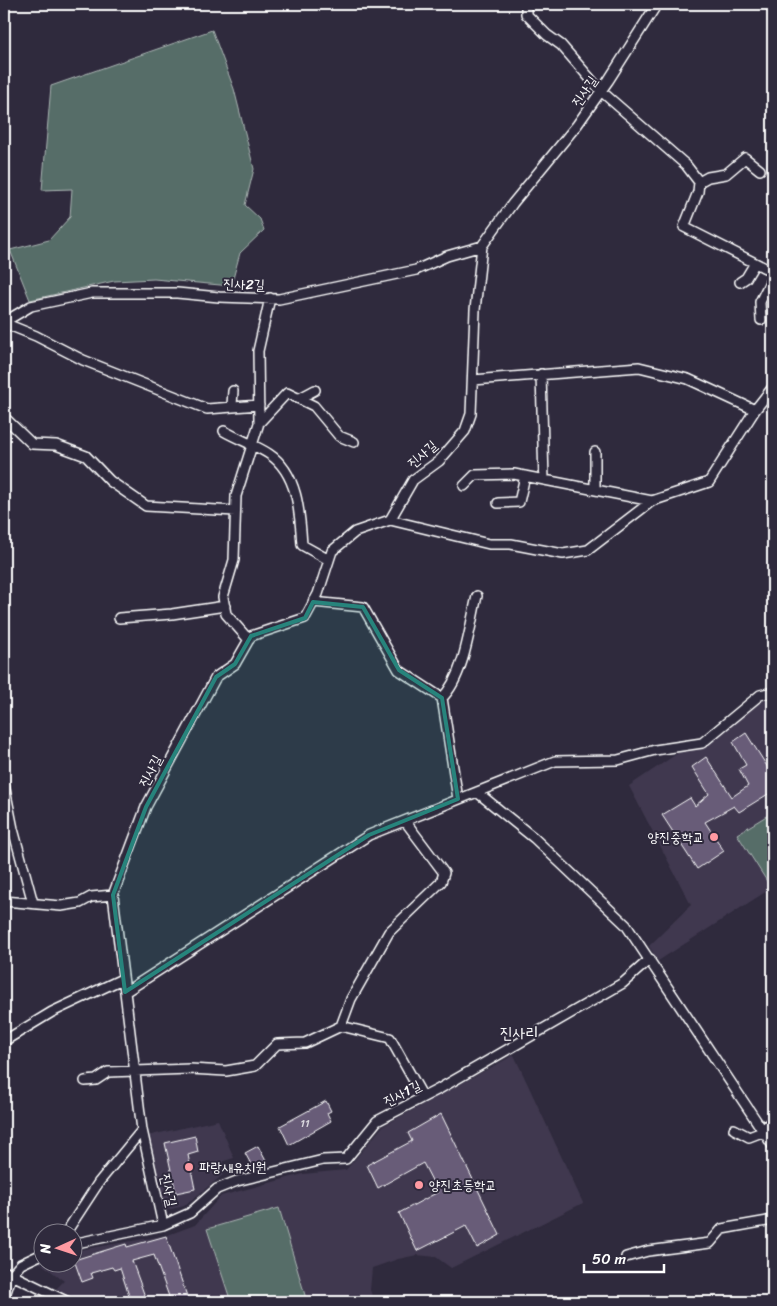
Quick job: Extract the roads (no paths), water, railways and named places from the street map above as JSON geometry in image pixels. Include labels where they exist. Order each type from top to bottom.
[{"type":"street","points":[[526,4],[526,14],[546,35],[561,45],[601,91],[686,165],[699,182],[698,192],[684,227],[773,274],[760,302],[761,320]]},
{"type":"street","name":"진사길","points":[[390,520],[414,480],[439,461],[465,431],[471,414],[475,310],[482,246],[601,91],[657,4]]},
{"type":"street","points":[[699,182],[708,177],[726,174],[745,158],[760,170]]},
{"type":"street","name":"진사2길","points":[[4,323],[31,306],[92,293],[177,293],[219,297],[279,299],[416,270],[447,256],[482,246]]},
{"type":"street","points":[[740,282],[746,278],[756,264]]},
{"type":"street","points":[[270,298],[258,351],[259,423],[236,496],[234,560],[223,597],[226,614],[249,640],[251,636],[305,618],[314,602],[332,551],[355,532],[390,520],[489,544],[511,544],[561,554],[588,550],[652,500],[709,482],[755,410],[773,387]]},
{"type":"street","points":[[4,323],[36,336],[83,360],[207,409],[259,405]]},
{"type":"street","points":[[473,380],[639,367],[688,379],[755,410]]},
{"type":"street","points":[[541,374],[544,480]]},
{"type":"street","points":[[300,398],[314,390]]},
{"type":"street","points":[[232,406],[233,391]]},
{"type":"street","points":[[259,423],[286,393],[314,406],[339,436],[354,442]]},
{"type":"street","points":[[4,417],[32,444],[56,445],[86,456],[110,481],[146,506],[235,511]]},
{"type":"street","points":[[224,431],[270,455],[284,471],[298,499],[302,545],[329,560]]},
{"type":"street","points":[[595,452],[595,488]]},
{"type":"street","points":[[464,486],[475,475],[514,474],[652,500]]},
{"type":"street","points":[[498,503],[519,502],[525,476]]},
{"type":"street","points":[[442,698],[450,691],[460,665],[477,596]]},
{"type":"street","points":[[314,602],[363,608],[399,670],[442,698],[458,799]]},
{"type":"street","points":[[119,618],[172,614],[225,606]]},
{"type":"street","name":"진사길","points":[[82,1242],[162,1225],[142,1130],[113,895],[146,807],[216,677],[235,664],[249,640]]},
{"type":"street","points":[[125,992],[369,835],[555,760],[618,760],[654,750],[702,743],[760,695],[773,692]]},
{"type":"street","points":[[4,784],[13,829],[32,903]]},
{"type":"street","points":[[477,792],[534,838],[626,925],[650,959],[672,997],[773,1146]]},
{"type":"street","points":[[341,1026],[351,999],[389,932],[441,882],[444,873],[405,821]]},
{"type":"street","points":[[4,901],[61,906],[80,903],[90,897],[113,895]]},
{"type":"street","name":"진사1길","points":[[162,1225],[190,1213],[217,1189],[230,1184],[323,1160],[346,1159],[377,1121],[624,983],[650,959]]},
{"type":"street","points":[[4,1041],[52,1012],[122,979]]},
{"type":"street","points":[[85,1081],[96,1080],[108,1072],[190,1069],[226,1071],[255,1066],[276,1044],[305,1043],[341,1026],[390,1038],[423,1097]]},
{"type":"street","points":[[734,1128],[749,1137],[762,1132],[773,1119]]},
{"type":"street","points":[[72,1224],[99,1182],[142,1130]]},
{"type":"street","points":[[626,1257],[648,1251],[710,1243],[722,1229],[773,1220]]},
{"type":"street","points":[[4,1298],[8,1272],[32,1259]]},
{"type":"street","points":[[8,1272],[68,1302]]},
{"type":"place","name":"양진중학교","points":[[714,837]]},
{"type":"place","name":"파랑새유치원","points":[[189,1167]]},
{"type":"place","name":"양진초등학교","points":[[419,1185]]},
{"type":"district","name":"진사리","points":[[519,1032]]}]
